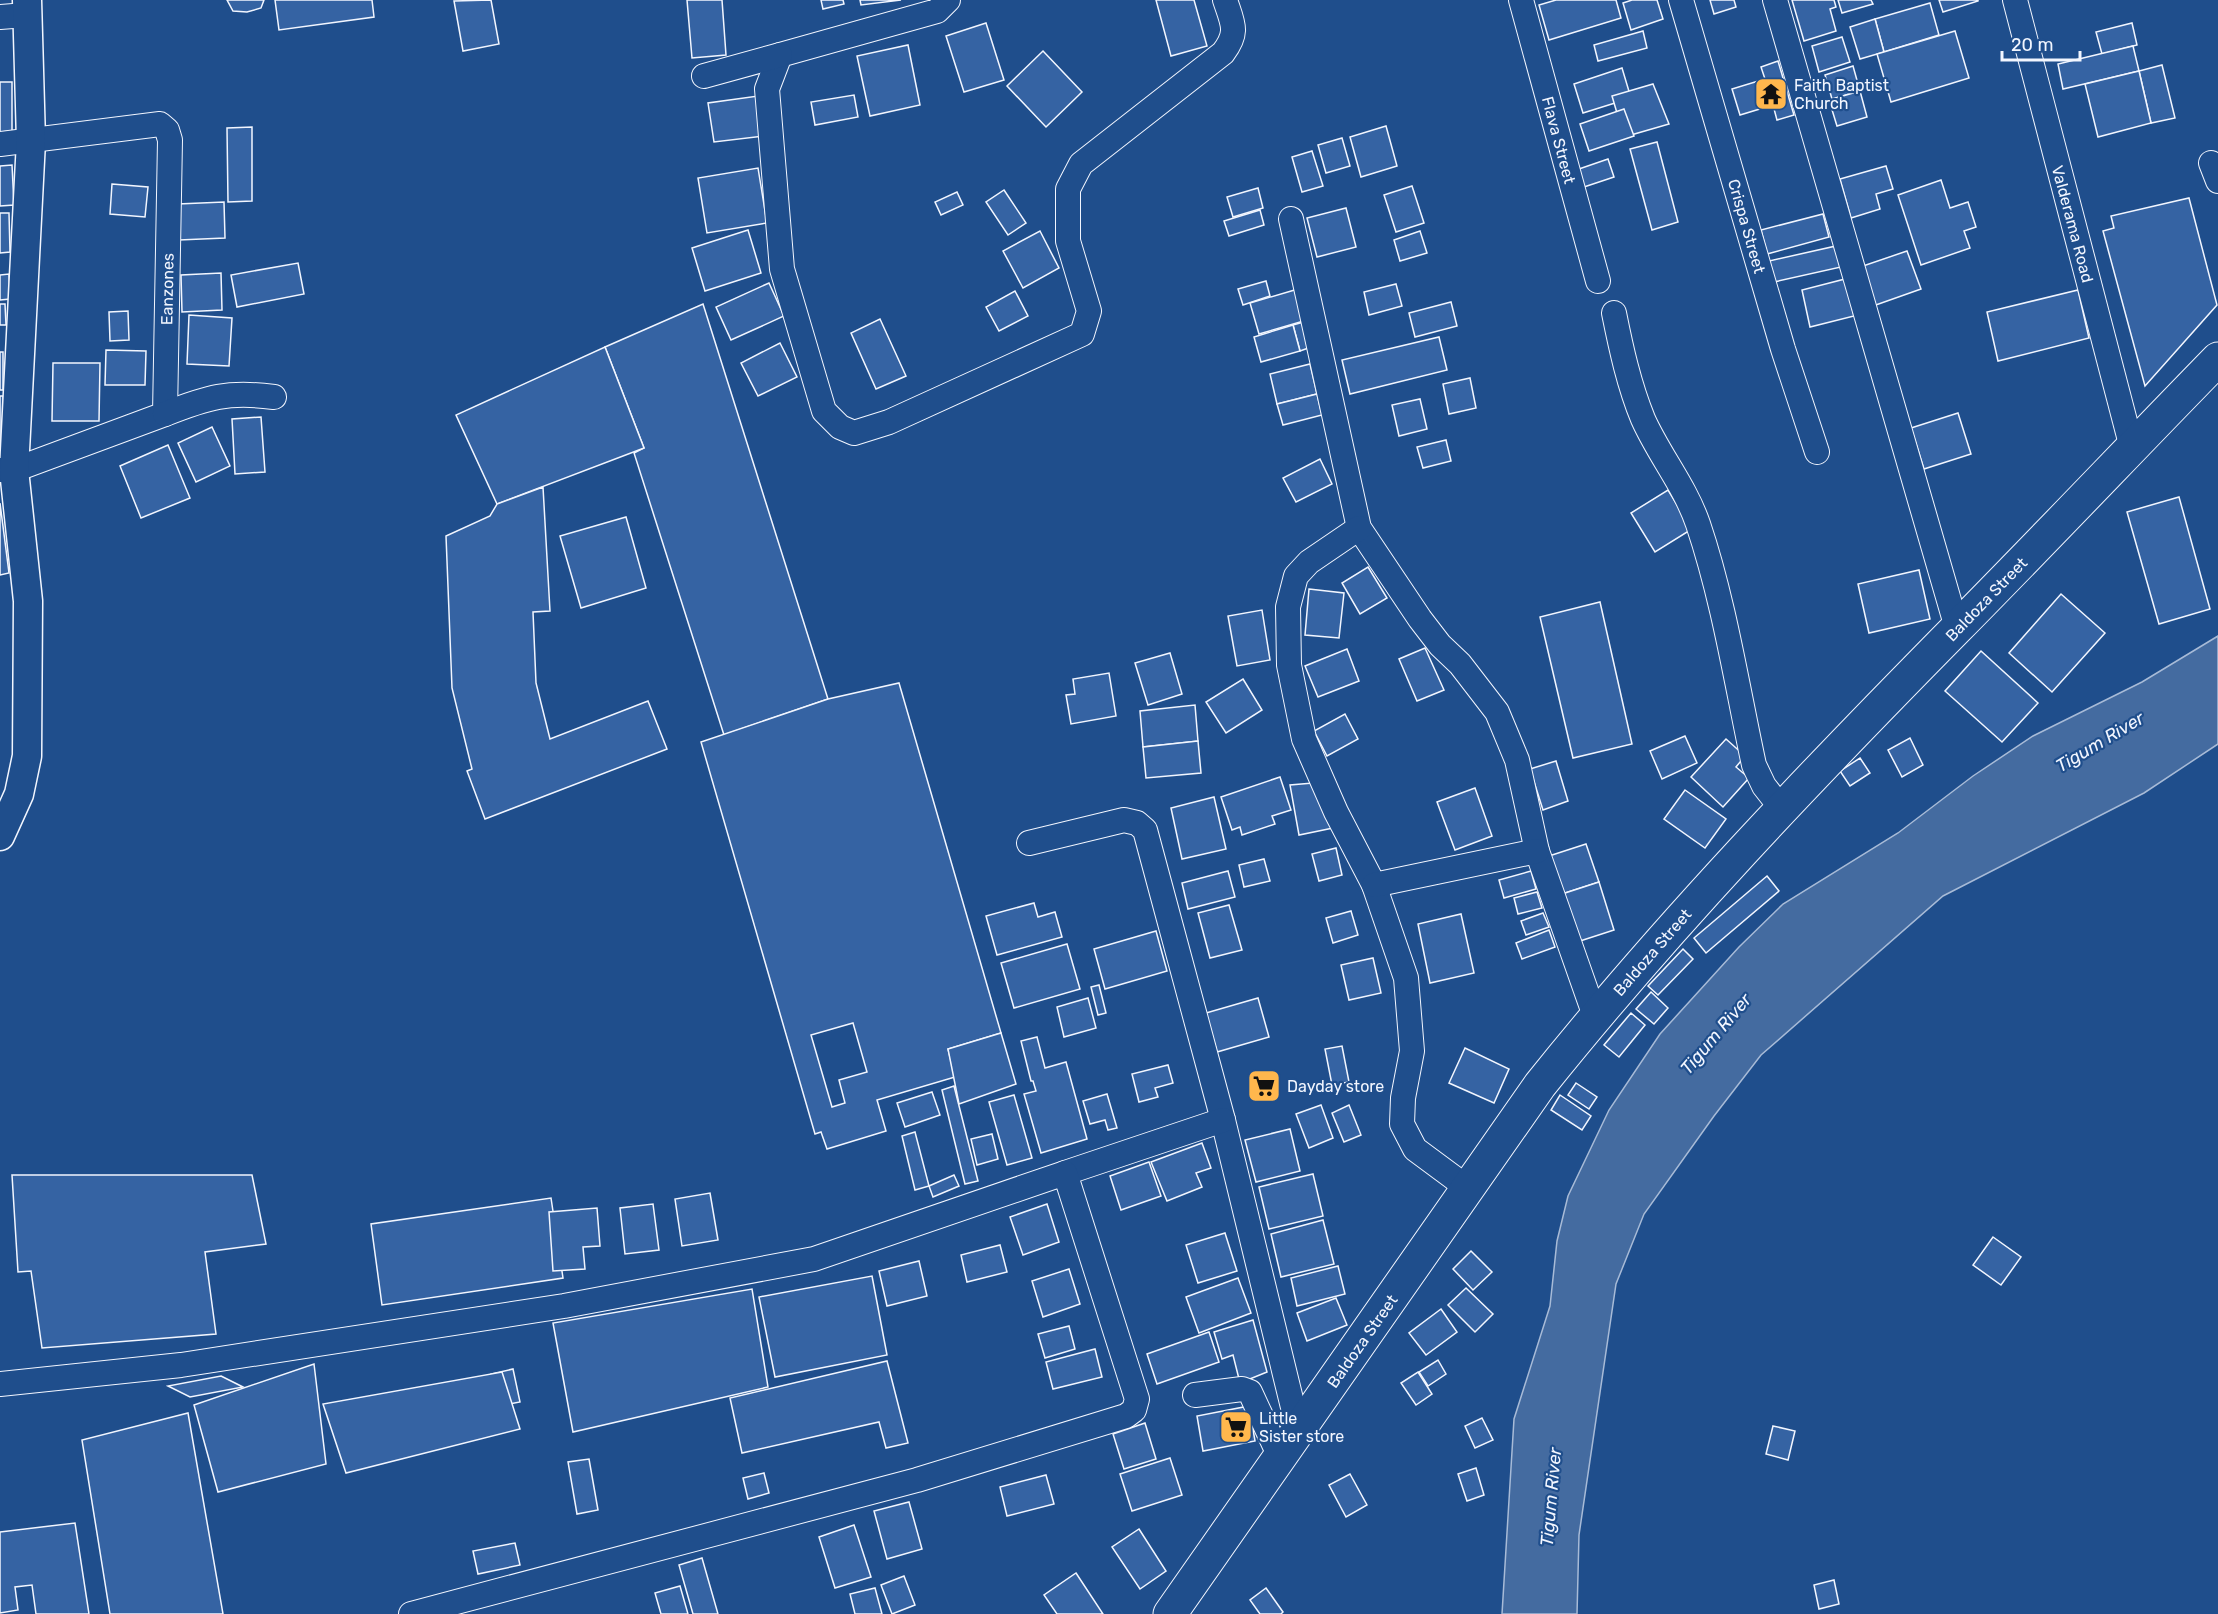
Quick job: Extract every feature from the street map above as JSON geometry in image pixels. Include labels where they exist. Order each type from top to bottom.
[{"type":"main road","name":"Baldoza Street","points":[[1170,1614],[1469,1190],[1540,1085],[1595,1016],[1717,878],[1872,712],[1958,628],[2218,359]]},
{"type":"street","points":[[704,76],[937,11],[948,0]]},
{"type":"street","points":[[780,55],[767,89],[782,269],[824,411],[840,427],[854,434],[889,422],[1082,333],[1089,311],[1068,241],[1068,189],[1081,164],[1223,53],[1234,39],[1233,26],[1225,0]]},
{"type":"street","name":"Flava Street","points":[[1521,0],[1598,281]]},
{"type":"street","name":"Crispa Street","points":[[1682,0],[1780,338],[1817,452]]},
{"type":"street","points":[[1775,0],[1958,628]]},
{"type":"street","name":"Valderama Road","points":[[2015,0],[2132,448]]},
{"type":"street","points":[[0,836],[19,794],[27,756],[28,601],[7,470],[31,141],[18,11]]},
{"type":"street","name":"Eanzones","points":[[0,144],[160,124],[167,130],[170,140],[165,414]]},
{"type":"street","points":[[1291,219],[1359,528],[1420,619],[1440,645],[1460,664],[1497,712],[1517,760],[1537,851],[1595,1016]]},
{"type":"street","points":[[1614,313],[1623,355],[1644,419],[1675,474],[1697,523],[1709,564],[1754,765],[1764,786],[1782,808]]},
{"type":"street","points":[[7,470],[207,397],[241,393],[274,397]]},
{"type":"street","points":[[1359,528],[1309,562],[1296,576],[1288,607],[1289,665],[1304,739],[1336,812],[1374,885],[1406,978],[1412,1051],[1403,1098],[1402,1124],[1415,1149],[1469,1190]]},
{"type":"street","points":[[1029,843],[1124,820],[1137,823],[1145,830],[1223,1120],[1290,1444]]},
{"type":"street","points":[[1374,885],[1537,851]]},
{"type":"street","points":[[0,1384],[181,1365],[251,1355],[564,1306],[814,1259],[1223,1120]]},
{"type":"street","points":[[411,1614],[917,1480],[1126,1416],[1134,1410],[1137,1399],[1065,1173]]},
{"type":"street","points":[[1195,1395],[1242,1389],[1250,1392],[1290,1444]]},
{"type":"water","name":"Tigum River","points":[[2218,636],[2218,744],[2144,793],[1943,896],[1761,1055],[1714,1116],[1644,1214],[1616,1284],[1579,1535],[1577,1614],[1502,1614],[1514,1419],[1550,1306],[1557,1241],[1568,1196],[1609,1110],[1660,1034],[1739,947],[1783,904],[1898,833],[1973,776],[2033,736],[2142,682]]},
{"type":"building","points":[[227,0],[264,0],[261,8],[247,12],[233,11]]},
{"type":"building","points":[[275,0],[372,0],[374,17],[279,30]]},
{"type":"building","points":[[491,0],[499,44],[463,51],[454,1]]},
{"type":"building","points":[[687,0],[722,0],[726,55],[692,58]]},
{"type":"building","points":[[821,0],[843,0],[844,4],[823,9]]},
{"type":"building","points":[[860,0],[901,0],[861,5]]},
{"type":"building","points":[[1156,0],[1194,0],[1207,46],[1171,56]]},
{"type":"building","points":[[1556,0],[1616,0],[1621,18],[1549,40],[1539,5]]},
{"type":"building","points":[[1632,0],[1657,0],[1663,19],[1631,30],[1623,3]]},
{"type":"building","points":[[1710,0],[1734,0],[1736,7],[1714,14]]},
{"type":"building","points":[[1792,0],[1834,0],[1836,7],[1830,9],[1836,31],[1804,41]]},
{"type":"building","points":[[1838,0],[1871,0],[1873,4],[1842,13]]},
{"type":"building","points":[[1939,0],[1978,0],[1978,1],[1943,12]]},
{"type":"building","points":[[1930,3],[1939,35],[1884,52],[1875,19]]},
{"type":"building","points":[[1875,19],[1884,52],[1860,59],[1850,27]]},
{"type":"building","points":[[986,23],[1004,80],[964,92],[946,36]]},
{"type":"building","points":[[2132,23],[2137,45],[2102,54],[2096,32]]},
{"type":"building","points":[[1643,31],[1647,48],[1598,61],[1594,45]]},
{"type":"building","points":[[1955,31],[1969,78],[1891,102],[1877,54]]},
{"type":"building","points":[[1842,37],[1850,62],[1819,72],[1812,46]]},
{"type":"building","points":[[908,45],[920,105],[870,116],[857,56]]},
{"type":"building","points":[[2133,46],[2139,71],[2063,89],[2058,64]]},
{"type":"building","points":[[1043,51],[1082,92],[1046,127],[1007,86]]},
{"type":"building","points":[[1778,61],[1794,115],[1777,120],[1773,105],[1740,115],[1732,89],[1765,79],[1761,67]]},
{"type":"building","points":[[2162,65],[2175,118],[2151,123],[2139,71]]},
{"type":"building","points":[[1853,66],[1860,91],[1832,99],[1825,75]]},
{"type":"building","points":[[1622,68],[1631,98],[1583,113],[1574,84]]},
{"type":"building","points":[[2139,71],[2151,123],[2098,137],[2085,84]]},
{"type":"building","points":[[0,82],[12,82],[12,131],[0,132]]},
{"type":"building","points":[[1653,84],[1669,124],[1624,137],[1612,96]]},
{"type":"building","points":[[1860,91],[1867,117],[1837,126],[1829,100]]},
{"type":"building","points":[[854,95],[858,117],[815,125],[811,102]]},
{"type":"building","points":[[758,96],[764,136],[714,142],[708,103]]},
{"type":"building","points":[[1624,109],[1634,136],[1589,151],[1580,124]]},
{"type":"building","points":[[1386,126],[1397,166],[1361,177],[1350,137]]},
{"type":"building","points":[[252,127],[252,201],[228,202],[227,128]]},
{"type":"building","points":[[1342,138],[1350,166],[1326,173],[1318,145]]},
{"type":"building","points":[[1657,142],[1678,222],[1652,230],[1630,149]]},
{"type":"building","points":[[1312,151],[1323,186],[1302,192],[1292,157]]},
{"type":"building","points":[[1608,159],[1614,177],[1581,188],[1576,170]]},
{"type":"building","points":[[12,165],[14,205],[0,206],[0,166]]},
{"type":"building","points":[[1886,166],[1893,189],[1876,194],[1880,209],[1851,218],[1840,179]]},
{"type":"building","points":[[758,168],[767,223],[707,233],[698,178]]},
{"type":"building","points":[[1941,180],[1950,208],[1968,202],[1976,227],[1964,231],[1970,248],[1921,265],[1898,195]]},
{"type":"building","points":[[112,184],[148,187],[145,217],[110,214]]},
{"type":"building","points":[[1412,186],[1424,223],[1396,232],[1384,195]]},
{"type":"building","points":[[1258,188],[1263,208],[1233,217],[1227,197]]},
{"type":"building","points":[[1004,190],[1026,223],[1008,235],[986,202]]},
{"type":"building","points":[[957,192],[963,205],[941,215],[935,202]]},
{"type":"building","points":[[2189,198],[2217,305],[2145,386],[2103,231],[2114,228],[2111,216]]},
{"type":"building","points":[[224,202],[225,238],[179,240],[178,204]]},
{"type":"building","points":[[1346,208],[1356,247],[1317,257],[1307,218]]},
{"type":"building","points":[[1260,210],[1264,225],[1229,236],[1224,221]]},
{"type":"building","points":[[0,213],[9,213],[10,252],[0,253]]},
{"type":"building","points":[[1823,214],[1829,237],[1767,254],[1761,230]]},
{"type":"building","points":[[748,230],[761,273],[705,291],[692,248]]},
{"type":"building","points":[[1040,231],[1059,268],[1023,288],[1003,251]]},
{"type":"building","points":[[1420,231],[1427,253],[1400,261],[1394,240]]},
{"type":"building","points":[[1836,246],[1841,267],[1774,282],[1769,261]]},
{"type":"building","points":[[1907,251],[1921,289],[1873,306],[1863,266]]},
{"type":"building","points":[[298,263],[304,294],[237,307],[231,275]]},
{"type":"building","points":[[221,273],[222,310],[182,312],[181,275]]},
{"type":"building","points":[[9,274],[10,299],[0,300],[0,275]]},
{"type":"building","points":[[1845,279],[1854,316],[1810,327],[1802,290]]},
{"type":"building","points":[[1266,281],[1270,296],[1243,305],[1238,289]]},
{"type":"building","points":[[769,283],[784,316],[731,340],[716,307]]},
{"type":"building","points":[[1396,284],[1402,306],[1369,315],[1364,292]]},
{"type":"building","points":[[1298,289],[1307,320],[1259,334],[1250,303]]},
{"type":"building","points":[[2078,290],[2089,338],[1998,361],[1987,312]]},
{"type":"building","points":[[1015,291],[1028,316],[999,331],[986,307]]},
{"type":"building","points":[[1451,302],[1457,326],[1415,337],[1409,313]]},
{"type":"building","points":[[0,304],[5,304],[6,325],[0,325]]},
{"type":"building","points":[[703,304],[828,699],[724,735],[634,453],[644,448],[605,347]]},
{"type":"building","points":[[128,311],[129,340],[110,341],[109,312]]},
{"type":"building","points":[[189,315],[232,318],[229,366],[187,364]]},
{"type":"building","points":[[880,319],[906,376],[876,389],[851,333]]},
{"type":"building","points":[[1307,321],[1314,346],[1300,351],[1293,325]]},
{"type":"building","points":[[1293,325],[1300,351],[1261,362],[1254,337]]},
{"type":"building","points":[[1439,337],[1447,370],[1350,394],[1342,360]]},
{"type":"building","points":[[780,343],[797,377],[758,396],[741,363]]},
{"type":"building","points":[[605,347],[644,448],[497,504],[456,415]]},
{"type":"building","points":[[106,350],[146,351],[145,385],[105,385]]},
{"type":"building","points":[[0,352],[3,352],[3,390],[0,390]]},
{"type":"building","points":[[53,363],[100,363],[99,421],[52,421]]},
{"type":"building","points":[[1310,364],[1317,394],[1277,404],[1270,374]]},
{"type":"building","points":[[1470,378],[1476,408],[1449,414],[1443,384]]},
{"type":"building","points":[[1317,394],[1322,415],[1283,425],[1277,404]]},
{"type":"building","points":[[0,396],[3,396],[7,448],[0,449]]},
{"type":"building","points":[[1420,399],[1427,429],[1399,436],[1392,405]]},
{"type":"building","points":[[1958,413],[1971,454],[1924,469],[1911,428]]},
{"type":"building","points":[[261,417],[265,472],[235,474],[232,419]]},
{"type":"building","points":[[212,427],[230,466],[196,482],[178,443]]},
{"type":"building","points":[[1446,440],[1451,461],[1423,468],[1417,447]]},
{"type":"building","points":[[168,445],[190,498],[141,518],[120,466]]},
{"type":"building","points":[[1320,459],[1332,484],[1296,502],[1283,478]]},
{"type":"building","points":[[543,487],[550,611],[533,612],[536,683],[550,739],[648,701],[667,749],[485,819],[467,771],[472,769],[452,688],[446,536],[490,516],[497,504]]},
{"type":"building","points":[[1668,490],[1692,529],[1655,552],[1631,513]]},
{"type":"building","points":[[2179,497],[2210,609],[2159,624],[2127,512]]},
{"type":"building","points":[[0,503],[9,573],[0,575]]},
{"type":"building","points":[[626,517],[646,588],[581,608],[560,536]]},
{"type":"building","points":[[1368,567],[1387,598],[1360,614],[1342,583]]},
{"type":"building","points":[[1919,570],[1930,619],[1869,633],[1858,584]]},
{"type":"building","points":[[1309,589],[1344,593],[1339,638],[1305,635]]},
{"type":"building","points":[[2061,594],[2105,633],[2052,692],[2009,653]]},
{"type":"building","points":[[1600,602],[1632,744],[1573,758],[1540,617]]},
{"type":"building","points":[[1262,610],[1270,660],[1237,666],[1228,616]]},
{"type":"building","points":[[1425,648],[1444,690],[1417,701],[1399,659]]},
{"type":"building","points":[[1347,649],[1359,681],[1318,697],[1305,666]]},
{"type":"building","points":[[1981,651],[2038,703],[2002,742],[1945,691]]},
{"type":"building","points":[[1170,653],[1182,694],[1148,705],[1135,663]]},
{"type":"building","points":[[1109,673],[1116,716],[1071,724],[1066,695],[1075,694],[1073,679]]},
{"type":"building","points":[[1243,679],[1262,710],[1226,733],[1206,702]]},
{"type":"building","points":[[899,683],[1001,1033],[948,1049],[955,1077],[877,1100],[886,1131],[827,1149],[821,1132],[815,1134],[701,742],[828,699]],"holes":[[[853,1023],[867,1072],[839,1080],[845,1103],[832,1107],[811,1035]]]},
{"type":"building","points":[[1195,705],[1198,741],[1143,747],[1140,711]]},
{"type":"building","points":[[1345,714],[1358,739],[1327,756],[1314,731]]},
{"type":"building","points":[[1685,736],[1697,763],[1662,779],[1650,751]]},
{"type":"building","points":[[1910,738],[1923,765],[1902,777],[1888,750]]},
{"type":"building","points":[[1726,739],[1745,756],[1736,767],[1749,778],[1723,807],[1691,777]]},
{"type":"building","points":[[1198,741],[1201,773],[1146,778],[1143,747]]},
{"type":"building","points":[[1860,758],[1870,773],[1850,786],[1840,771]]},
{"type":"building","points":[[1556,761],[1568,801],[1543,810],[1530,769]]},
{"type":"building","points":[[1280,777],[1291,810],[1272,816],[1275,824],[1242,835],[1240,827],[1232,830],[1221,797]]},
{"type":"building","points":[[1313,783],[1338,827],[1299,835],[1290,785]]},
{"type":"building","points":[[1475,788],[1492,836],[1455,850],[1437,802]]},
{"type":"building","points":[[1685,790],[1726,819],[1705,848],[1664,819]]},
{"type":"building","points":[[1214,797],[1226,849],[1182,859],[1171,808]]},
{"type":"building","points":[[1586,844],[1599,882],[1562,894],[1549,856]]},
{"type":"building","points":[[1336,848],[1342,875],[1319,881],[1312,854]]},
{"type":"building","points":[[1264,859],[1270,881],[1244,887],[1239,865]]},
{"type":"building","points":[[1228,871],[1235,897],[1188,909],[1182,883]]},
{"type":"building","points":[[1531,871],[1536,889],[1504,898],[1499,880]]},
{"type":"building","points":[[1767,876],[1779,891],[1706,953],[1694,938]]},
{"type":"building","points":[[1599,882],[1614,930],[1577,942],[1562,894]]},
{"type":"building","points":[[1537,892],[1542,908],[1518,914],[1514,898]]},
{"type":"building","points":[[1034,903],[1038,917],[1055,912],[1062,937],[997,955],[986,916]]},
{"type":"building","points":[[1229,905],[1242,950],[1210,958],[1198,913]]},
{"type":"building","points":[[1351,911],[1358,935],[1333,943],[1326,918]]},
{"type":"building","points":[[1543,913],[1549,927],[1526,935],[1521,921]]},
{"type":"building","points":[[1461,914],[1474,973],[1430,983],[1418,924]]},
{"type":"building","points":[[1549,930],[1555,947],[1522,959],[1516,943]]},
{"type":"building","points":[[1156,931],[1167,971],[1105,989],[1094,949]]},
{"type":"building","points":[[1067,944],[1080,989],[1014,1008],[1001,963]]},
{"type":"building","points":[[1683,949],[1693,959],[1658,995],[1648,986]]},
{"type":"building","points":[[1373,958],[1381,993],[1349,1000],[1341,965]]},
{"type":"building","points":[[1099,985],[1106,1013],[1098,1015],[1091,987]]},
{"type":"building","points":[[1651,992],[1668,1008],[1654,1024],[1636,1009]]},
{"type":"building","points":[[1088,998],[1096,1028],[1064,1037],[1057,1007]]},
{"type":"building","points":[[1258,998],[1269,1037],[1217,1052],[1206,1013]]},
{"type":"building","points":[[1631,1013],[1645,1025],[1619,1057],[1604,1045]]},
{"type":"building","points":[[1001,1033],[1016,1084],[959,1104],[948,1049]]},
{"type":"building","points":[[1037,1037],[1045,1068],[1066,1062],[1087,1139],[1041,1153],[1024,1094],[1036,1091],[1031,1081],[1021,1041]]},
{"type":"building","points":[[1342,1046],[1349,1082],[1332,1085],[1325,1049]]},
{"type":"building","points":[[1465,1048],[1509,1069],[1494,1103],[1449,1083]]},
{"type":"building","points":[[1168,1065],[1173,1083],[1155,1088],[1158,1097],[1139,1102],[1132,1074]]},
{"type":"building","points":[[1576,1083],[1597,1097],[1589,1109],[1568,1095]]},
{"type":"building","points":[[954,1086],[978,1181],[965,1184],[942,1090]]},
{"type":"building","points":[[932,1092],[940,1115],[905,1127],[897,1103]]},
{"type":"building","points":[[1107,1094],[1117,1128],[1108,1130],[1105,1120],[1090,1124],[1083,1101]]},
{"type":"building","points":[[1014,1095],[1032,1158],[1007,1165],[989,1102]]},
{"type":"building","points":[[1560,1095],[1591,1116],[1582,1130],[1551,1110]]},
{"type":"building","points":[[1321,1105],[1333,1138],[1309,1148],[1296,1114]]},
{"type":"building","points":[[1349,1105],[1361,1135],[1344,1142],[1332,1113]]},
{"type":"building","points":[[1290,1129],[1300,1171],[1256,1182],[1245,1140]]},
{"type":"building","points":[[915,1132],[929,1186],[915,1190],[902,1136]]},
{"type":"building","points":[[992,1134],[998,1159],[977,1165],[971,1139]]},
{"type":"building","points":[[1202,1143],[1211,1168],[1196,1173],[1202,1187],[1167,1201],[1151,1162]]},
{"type":"building","points":[[1149,1162],[1161,1196],[1121,1210],[1110,1176]]},
{"type":"building","points":[[1313,1174],[1323,1216],[1269,1229],[1259,1187]]},
{"type":"building","points":[[12,1175],[252,1175],[266,1244],[205,1252],[216,1334],[42,1348],[31,1271],[18,1272]]},
{"type":"building","points":[[954,1175],[959,1186],[933,1197],[929,1186]]},
{"type":"building","points":[[710,1193],[718,1240],[682,1246],[675,1199]]},
{"type":"building","points":[[551,1198],[563,1278],[382,1305],[371,1224]]},
{"type":"building","points":[[653,1204],[659,1250],[625,1254],[620,1208]]},
{"type":"building","points":[[1047,1204],[1059,1242],[1023,1255],[1010,1217]]},
{"type":"building","points":[[597,1208],[600,1246],[583,1247],[585,1269],[553,1271],[549,1212]]},
{"type":"building","points":[[1323,1220],[1334,1264],[1281,1277],[1271,1234]]},
{"type":"building","points":[[1225,1233],[1237,1271],[1198,1283],[1186,1245]]},
{"type":"building","points":[[1993,1237],[2021,1257],[2001,1285],[1973,1265]]},
{"type":"building","points":[[1000,1245],[1007,1272],[967,1282],[961,1255]]},
{"type":"building","points":[[1471,1251],[1492,1272],[1473,1290],[1453,1269]]},
{"type":"building","points":[[919,1261],[927,1296],[887,1306],[879,1271]]},
{"type":"building","points":[[1338,1266],[1345,1294],[1297,1306],[1291,1278]]},
{"type":"building","points":[[1069,1269],[1080,1304],[1043,1317],[1032,1281]]},
{"type":"building","points":[[872,1276],[887,1355],[775,1377],[759,1297]]},
{"type":"building","points":[[1238,1278],[1251,1313],[1199,1333],[1186,1297]]},
{"type":"building","points":[[1466,1288],[1493,1314],[1475,1332],[1448,1305]]},
{"type":"building","points":[[752,1289],[768,1387],[573,1432],[553,1323]]},
{"type":"building","points":[[1336,1298],[1347,1325],[1307,1341],[1297,1313]]},
{"type":"building","points":[[1441,1309],[1457,1332],[1426,1355],[1409,1333]]},
{"type":"building","points":[[1253,1320],[1267,1372],[1240,1383],[1233,1355],[1222,1359],[1214,1332]]},
{"type":"building","points":[[1069,1326],[1075,1349],[1045,1358],[1038,1334]]},
{"type":"building","points":[[1209,1332],[1219,1362],[1157,1384],[1147,1354]]},
{"type":"building","points":[[1095,1349],[1102,1377],[1053,1389],[1046,1362]]},
{"type":"building","points":[[1438,1360],[1446,1374],[1428,1386],[1419,1372]]},
{"type":"building","points":[[887,1361],[908,1443],[886,1448],[879,1422],[742,1453],[730,1398]]},
{"type":"building","points":[[314,1364],[326,1464],[218,1492],[194,1405]]},
{"type":"building","points":[[513,1369],[520,1402],[498,1406],[491,1374]]},
{"type":"building","points":[[502,1372],[520,1429],[346,1473],[323,1404]]},
{"type":"building","points":[[1418,1372],[1432,1394],[1416,1405],[1401,1383]]},
{"type":"building","points":[[221,1376],[243,1387],[190,1397],[168,1386]]},
{"type":"building","points":[[1249,1406],[1255,1441],[1203,1451],[1197,1416]]},
{"type":"building","points":[[188,1413],[223,1614],[110,1614],[82,1440]]},
{"type":"building","points":[[1482,1418],[1493,1440],[1475,1448],[1465,1426]]},
{"type":"building","points":[[1145,1423],[1156,1459],[1124,1469],[1113,1434]]},
{"type":"building","points":[[1773,1426],[1795,1431],[1788,1460],[1766,1454]]},
{"type":"building","points":[[1170,1458],[1182,1495],[1132,1511],[1120,1474]]},
{"type":"building","points":[[589,1459],[598,1510],[577,1514],[568,1462]]},
{"type":"building","points":[[1476,1468],[1484,1495],[1467,1501],[1458,1474]]},
{"type":"building","points":[[764,1473],[769,1493],[748,1499],[743,1478]]},
{"type":"building","points":[[1350,1474],[1367,1505],[1346,1517],[1329,1485]]},
{"type":"building","points":[[1046,1475],[1054,1504],[1007,1516],[1000,1487]]},
{"type":"building","points":[[909,1502],[922,1549],[887,1559],[874,1511]]},
{"type":"building","points":[[75,1523],[89,1614],[36,1614],[32,1585],[15,1587],[18,1610],[0,1613],[0,1532]]},
{"type":"building","points":[[854,1525],[871,1577],[835,1588],[819,1537]]},
{"type":"building","points":[[1139,1529],[1166,1571],[1140,1589],[1112,1547]]},
{"type":"building","points":[[515,1543],[520,1565],[478,1574],[473,1551]]},
{"type":"building","points":[[702,1558],[718,1614],[693,1614],[679,1565]]},
{"type":"building","points":[[1076,1573],[1103,1614],[1057,1614],[1044,1595]]},
{"type":"building","points":[[904,1576],[915,1605],[892,1614],[881,1585]]},
{"type":"building","points":[[1834,1580],[1839,1604],[1819,1609],[1814,1585]]},
{"type":"building","points":[[680,1586],[688,1614],[661,1614],[655,1593]]},
{"type":"building","points":[[875,1588],[882,1614],[855,1614],[850,1594]]},
{"type":"building","points":[[1266,1588],[1283,1612],[1281,1614],[1260,1614],[1250,1600]]},
{"type":"place","name":"Faith Baptist Church","points":[[1771,94]]},
{"type":"place","name":"Dayday store","points":[[1264,1086]]},
{"type":"place","name":"Little Sister store","points":[[1236,1427]]}]
